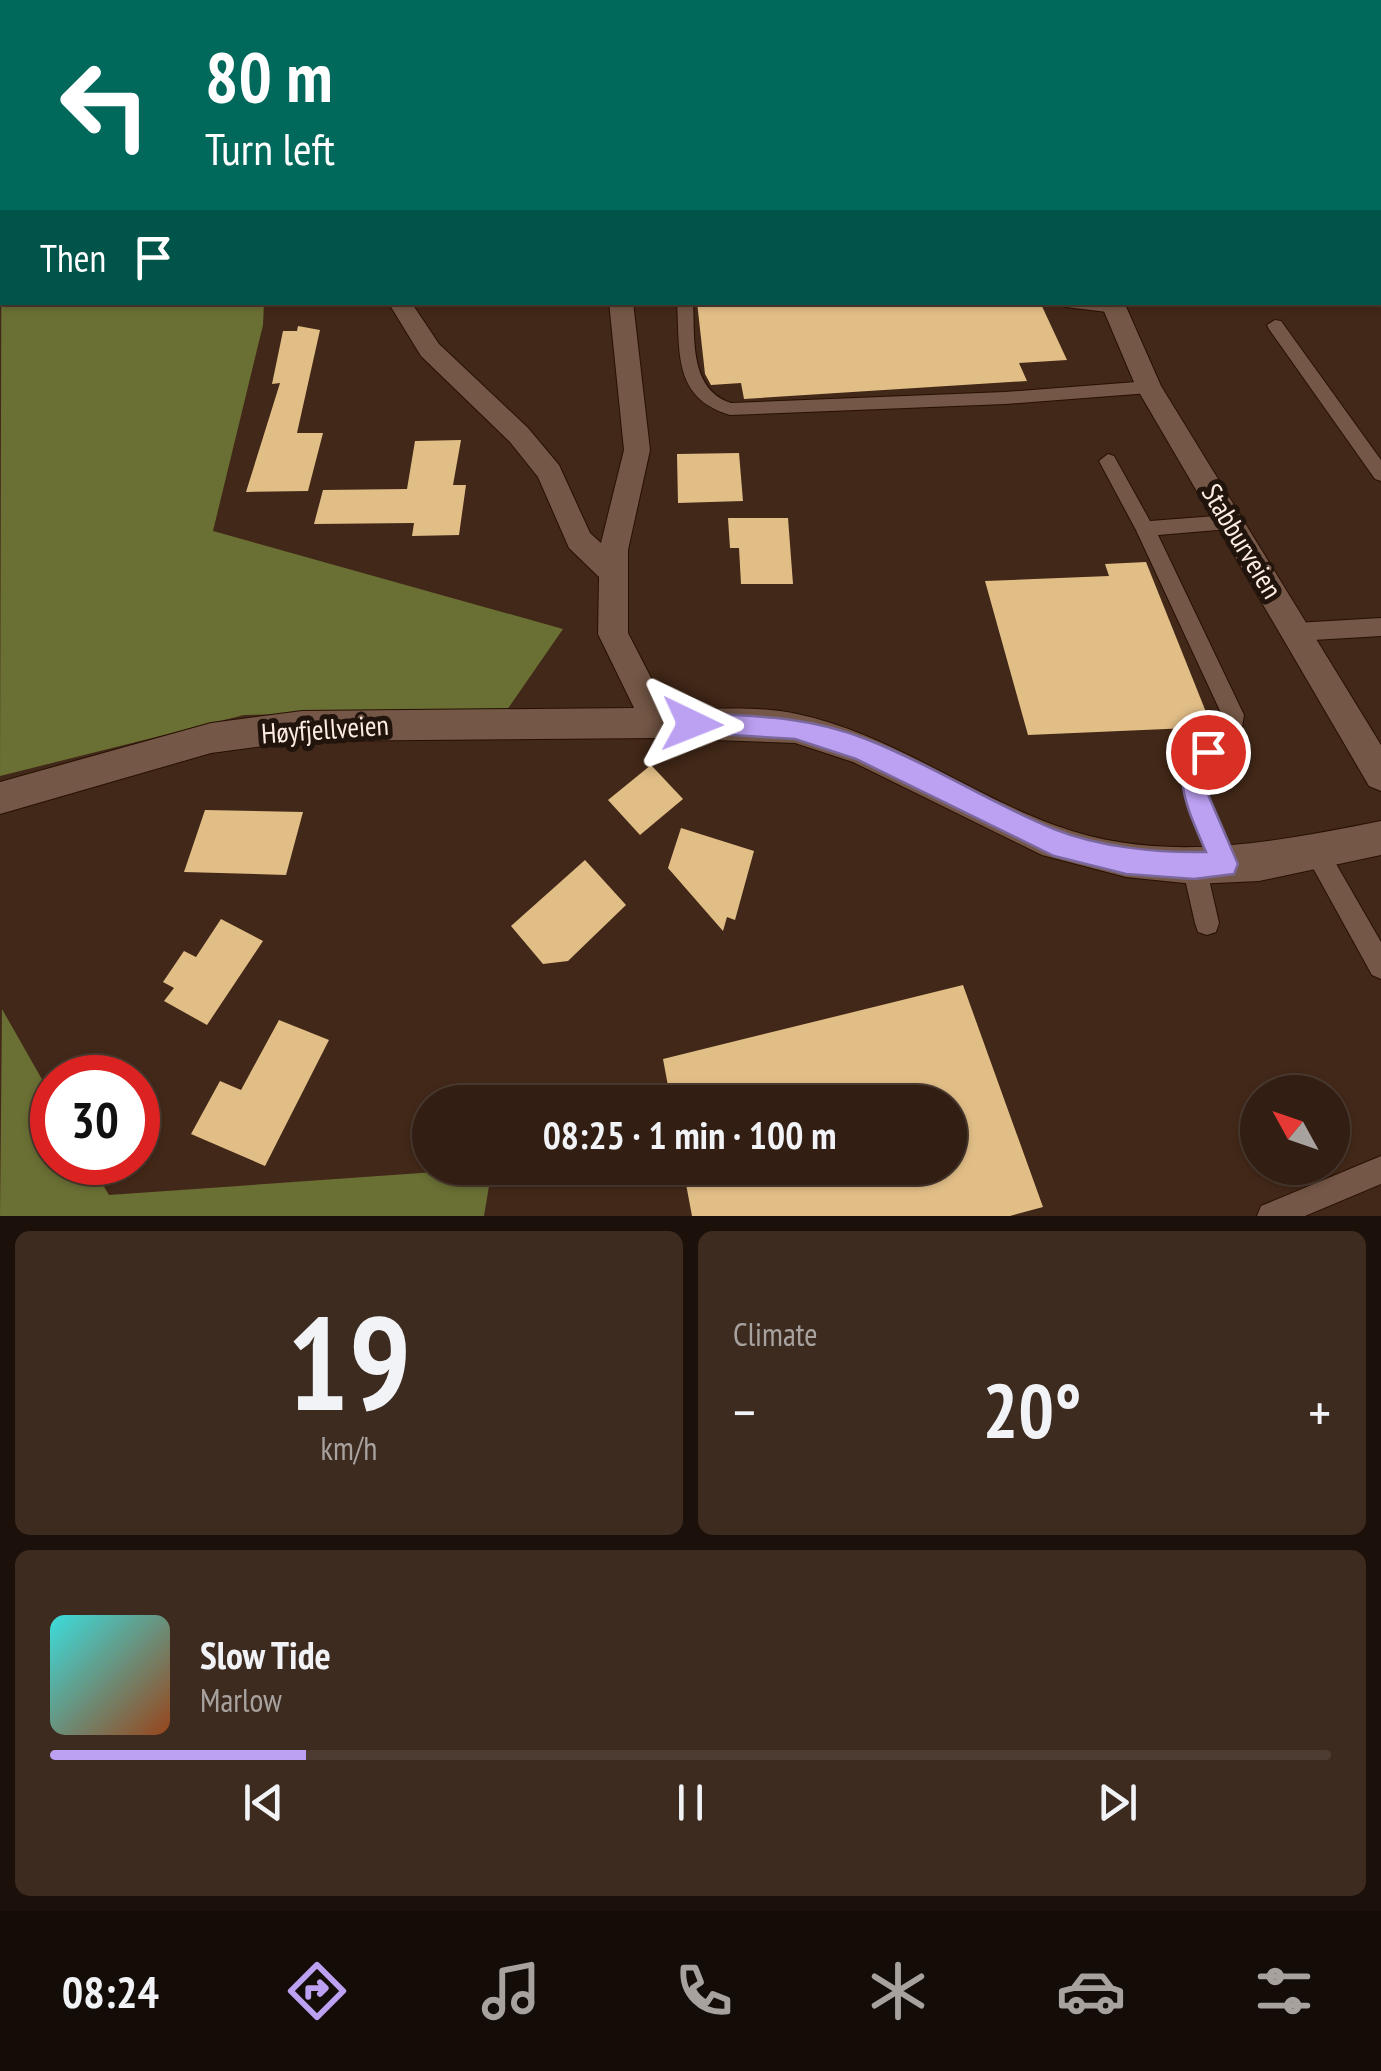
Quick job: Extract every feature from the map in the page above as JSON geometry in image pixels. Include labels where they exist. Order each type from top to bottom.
[{"type":"street","points":[[401,305],[430,350],[520,435],[549,472],[579,540],[614,573]]},
{"type":"street","points":[[621,305],[636,450],[614,550],[613,634],[658,723]]},
{"type":"street","name":"Stabburveien","points":[[1113,305],[1149,386],[1381,775]]},
{"type":"street","name":"Høyfjellveien","points":[[0,798],[211,738],[302,726],[658,723],[795,728],[861,749],[1054,843],[1126,860],[1209,865],[1259,863],[1381,838]]},
{"type":"lane","points":[[685,305],[692,379],[701,397],[714,406],[730,409],[1005,398],[1149,386]]},
{"type":"lane","points":[[1275,325],[1381,474]]},
{"type":"lane","points":[[1108,462],[1145,529],[1233,715],[1231,738],[1208,752],[1196,768],[1194,792],[1209,865],[1207,923]]},
{"type":"lane","points":[[1145,529],[1230,522]]},
{"type":"lane","points":[[1296,632],[1381,627]]},
{"type":"lane","points":[[1316,851],[1381,966]]},
{"type":"lane","points":[[1271,1216],[1381,1170]]},
{"type":"green space","points":[[1,305],[264,305],[263,325],[213,531],[563,629],[507,710],[244,715],[0,776]]},
{"type":"green space","points":[[2,1009],[30,1058],[30,1185],[103,1185],[109,1195],[412,1174],[412,1185],[489,1185],[484,1216],[0,1216]]},
{"type":"building","points":[[697,305],[1041,305],[1067,360],[1019,363],[1027,381],[744,399],[741,383],[711,385],[705,374]]},
{"type":"building","points":[[298,326],[320,330],[297,433],[323,433],[308,491],[246,492],[280,383],[272,384],[283,331],[297,331]]},
{"type":"building","points":[[461,440],[453,485],[466,485],[459,535],[412,536],[414,523],[314,524],[323,490],[407,489],[415,441]]},
{"type":"building","points":[[739,453],[743,501],[678,503],[677,454]]},
{"type":"building","points":[[728,518],[788,518],[793,584],[741,584],[739,548],[730,548]]},
{"type":"building","points":[[1146,562],[1212,727],[1028,735],[985,581],[1109,576],[1105,564]]},
{"type":"building","points":[[651,765],[683,799],[640,835],[608,800]]},
{"type":"building","points":[[205,810],[303,812],[286,875],[184,872]]},
{"type":"building","points":[[681,828],[754,851],[735,920],[727,917],[723,931],[668,868]]},
{"type":"building","points":[[585,860],[626,905],[568,961],[543,964],[511,926]]},
{"type":"building","points":[[221,919],[263,941],[207,1025],[164,1001],[174,988],[163,982],[184,951],[196,957]]},
{"type":"building","points":[[963,985],[1043,1207],[1010,1216],[692,1216],[686,1185],[967,1185],[967,1085],[668,1085],[663,1059]]},
{"type":"building","points":[[279,1020],[329,1040],[265,1166],[191,1134],[220,1081],[241,1090]]},
{"type":"route","points":[[692,724],[795,728],[861,749],[1054,843],[1126,860],[1194,866],[1224,864],[1194,792],[1196,768],[1208,752]]}]
